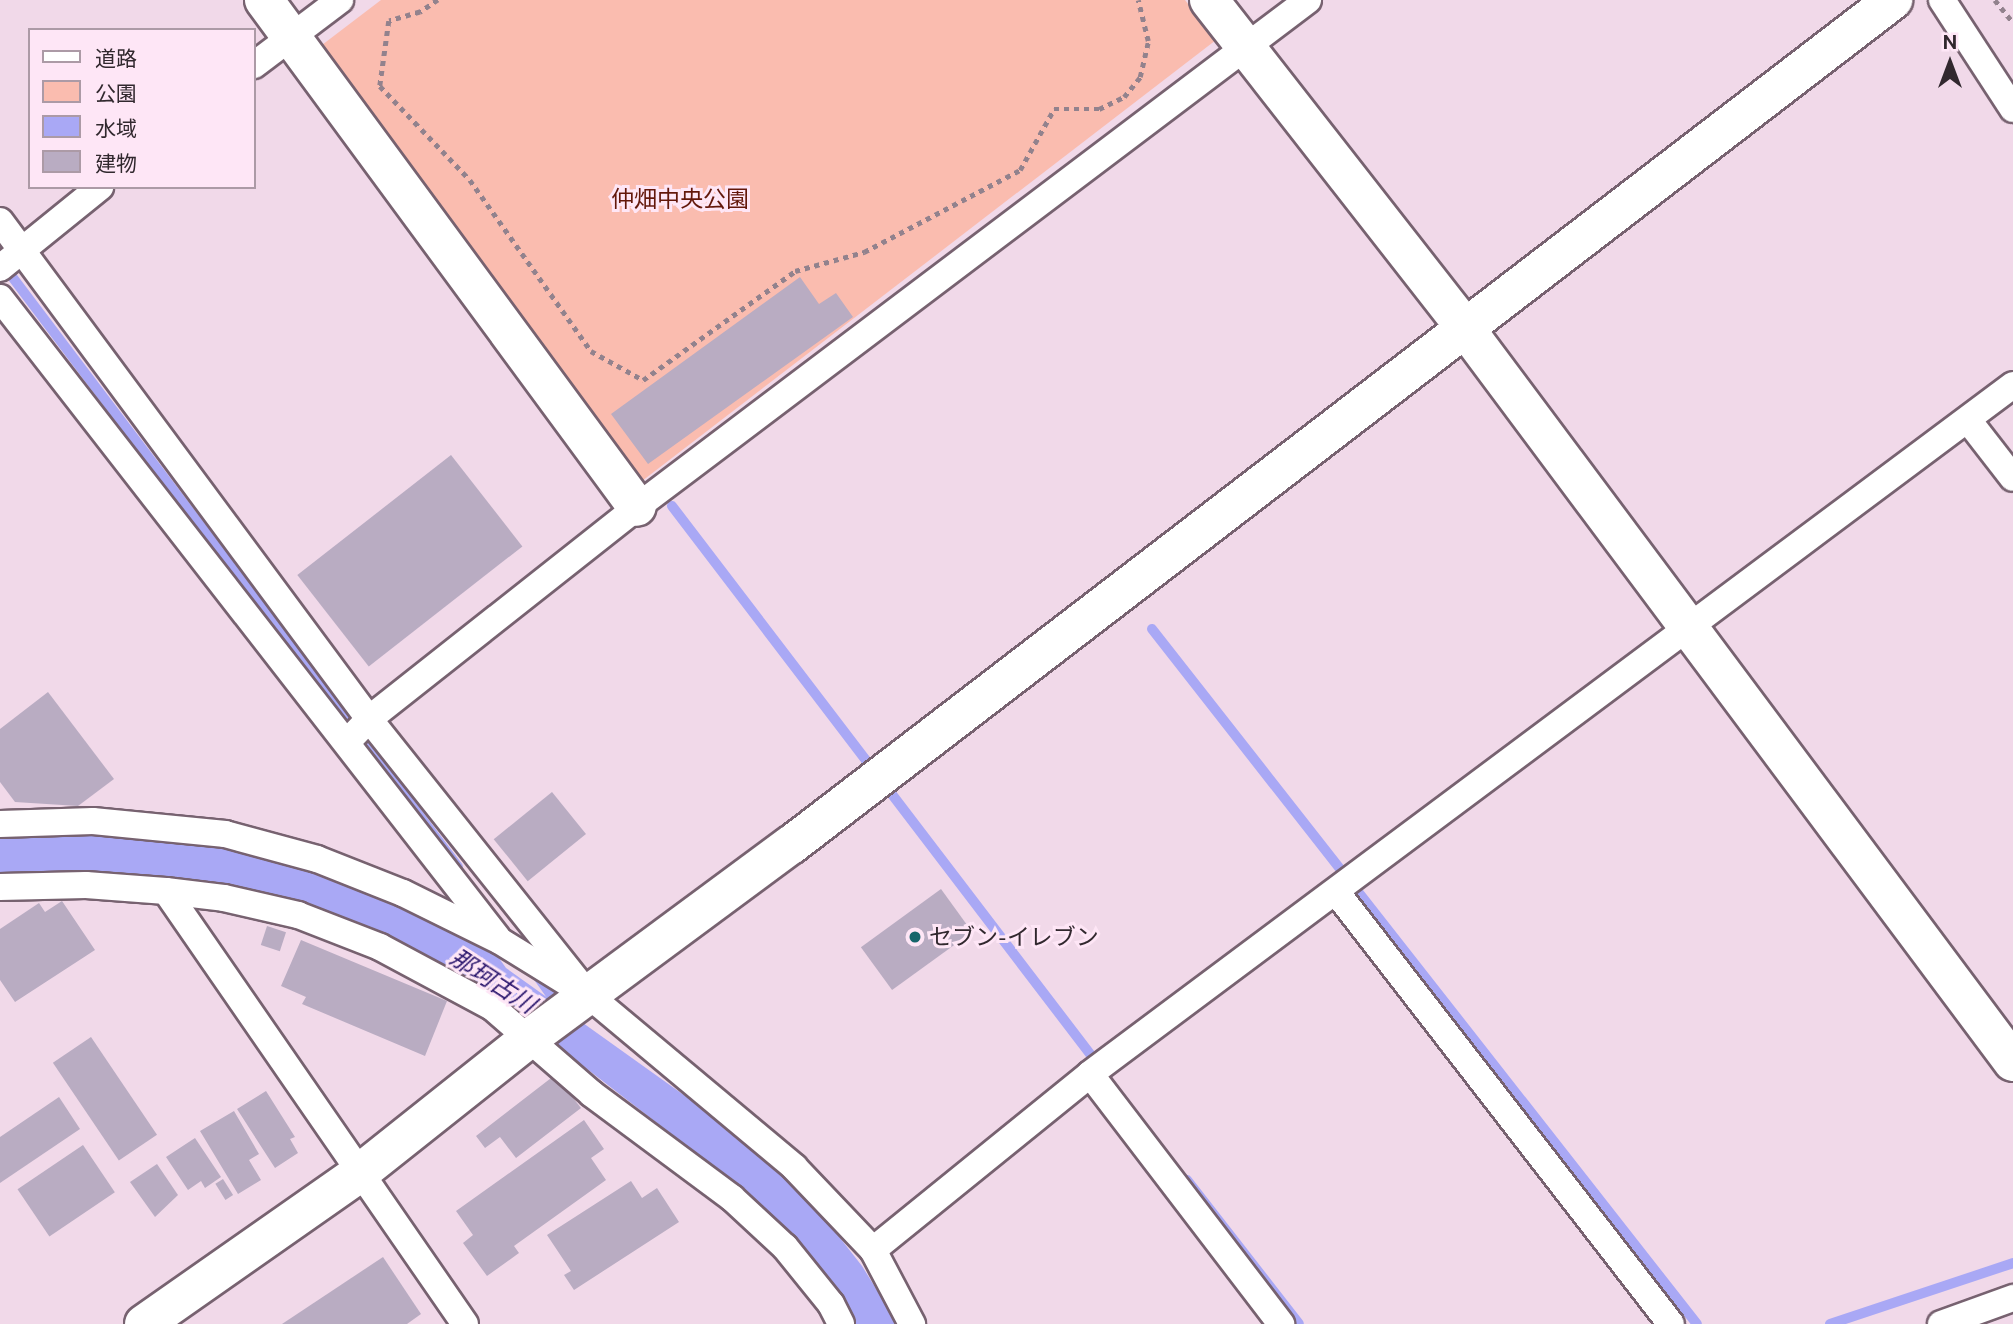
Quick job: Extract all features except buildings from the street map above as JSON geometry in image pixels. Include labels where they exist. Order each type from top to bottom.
[{"type":"street","points":[[264,0],[637,507]]},
{"type":"street","points":[[256,63],[340,0]]},
{"type":"street","points":[[1209,0],[1465,328],[1684,627],[2013,1062]]},
{"type":"street","points":[[347,742],[369,719],[637,507],[1308,0]]},
{"type":"street","points":[[144,1324],[361,1172],[527,1040],[591,997],[1894,0]]},
{"type":"street","points":[[1942,0],[2013,109]]},
{"type":"street","points":[[0,268],[97,189]]},
{"type":"street","points":[[0,221],[369,719],[591,997]]},
{"type":"street","points":[[0,298],[500,941]]},
{"type":"street","points":[[873,1250],[1090,1074],[1337,893],[1684,627],[2013,385]]},
{"type":"street","points":[[1968,420],[2013,478]]},
{"type":"street","points":[[0,824],[93,821],[225,834],[317,859],[404,893],[500,941],[591,997],[794,1167],[873,1250],[912,1324]]},
{"type":"street","points":[[0,887],[86,885],[224,898],[298,915],[380,947],[492,1007],[527,1040],[732,1198],[785,1247],[831,1304],[841,1324]]},
{"type":"street","points":[[166,891],[465,1324]]},
{"type":"street","points":[[1337,893],[1671,1324]]},
{"type":"street","points":[[1090,1074],[1281,1324]]},
{"type":"street","points":[[1941,1324],[2013,1298]]},
{"type":"path","points":[[438,0],[420,12],[389,21],[380,86],[470,180],[591,351],[643,380],[795,271],[864,252],[1020,170],[1054,108],[1099,109],[1124,97],[1140,77],[1147,41],[1139,0]]},
{"type":"path","points":[[1995,0],[2013,22]]},
{"type":"green space","name":"仲畑中央公園","points":[[381,0],[1185,0],[1216,40],[642,481],[318,48]]},
{"type":"water","name":"那珂古川","points":[[92,832],[224,845],[314,865],[399,899],[496,954],[506,968],[702,1108],[773,1166],[822,1215],[862,1266],[898,1324],[855,1324],[794,1239],[749,1194],[490,994],[301,907],[0,877],[0,835]]},
{"type":"waterway","points":[[4,266],[458,867]]},
{"type":"waterway","points":[[672,506],[1100,1067]]},
{"type":"waterway","points":[[1152,629],[1697,1324]]},
{"type":"waterway","name":"那珂古川","points":[[534,971],[561,1009]]},
{"type":"waterway","points":[[1187,1180],[1299,1324]]},
{"type":"waterway","points":[[1830,1324],[2013,1263]]},
{"type":"place","name":"セブン-イレブン","points":[[915,937]]}]
